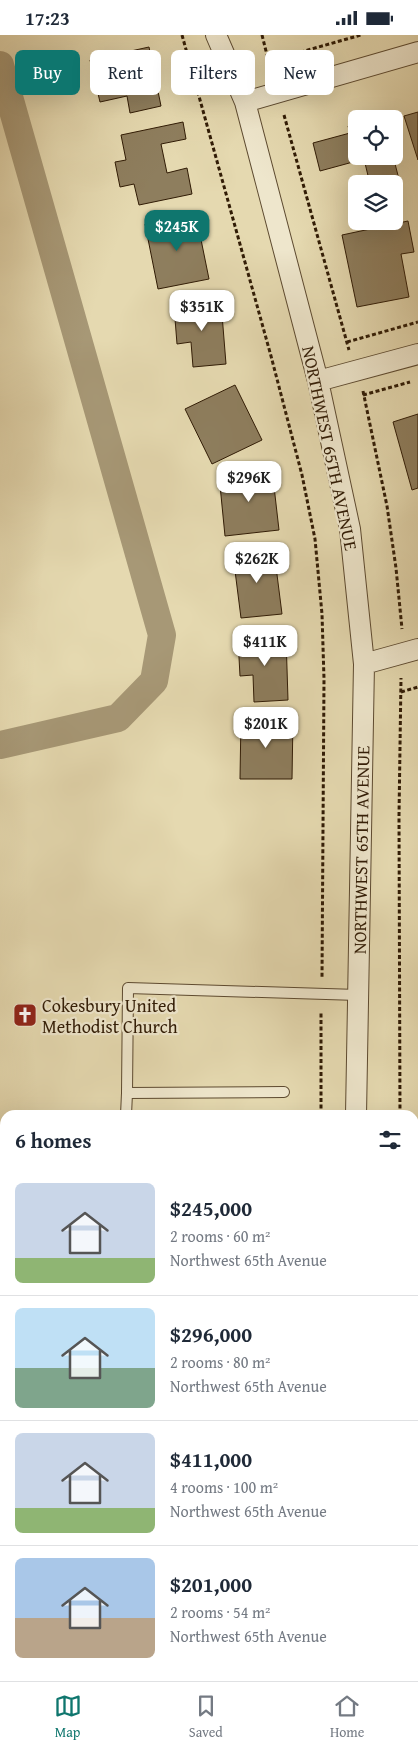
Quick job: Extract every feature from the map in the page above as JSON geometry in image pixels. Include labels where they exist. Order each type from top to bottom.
[{"type":"street","name":"NORTHWEST 65TH AVENUE","points":[[216,35],[245,102],[318,381],[350,529],[364,664],[356,1110]]},
{"type":"street","points":[[245,102],[418,53]]},
{"type":"street","points":[[318,381],[418,354]]},
{"type":"street","points":[[364,664],[418,649]]},
{"type":"lane","points":[[126,1110],[128,988],[358,995]]},
{"type":"lane","points":[[127,1093],[284,1092]]},
{"type":"path","points":[[182,35],[278,383],[302,475],[315,539],[322,614],[324,679],[321,1110]]},
{"type":"path","points":[[307,50],[361,35]]},
{"type":"path","points":[[347,341],[418,322]]},
{"type":"path","points":[[363,395],[418,380]]},
{"type":"path","points":[[400,1110],[399,816],[401,677]]},
{"type":"path","points":[[401,692],[418,687]]},
{"type":"building","points":[[149,47],[150,50],[135,50]]},
{"type":"building","points":[[98,95],[159,95],[161,106],[130,113],[127,96],[100,102]]},
{"type":"building","points":[[418,112],[418,160],[404,116]]},
{"type":"building","points":[[183,122],[186,139],[161,144],[167,173],[187,168],[192,194],[139,205],[134,184],[120,187],[115,162],[126,160],[121,135]]},
{"type":"building","points":[[348,134],[348,163],[320,171],[313,143]]},
{"type":"building","points":[[365,165],[395,165],[398,175],[368,175]]},
{"type":"building","points":[[196,215],[209,279],[158,289],[145,224]]},
{"type":"building","points":[[408,221],[414,252],[401,254],[409,297],[357,307],[342,235],[366,230],[403,230],[403,222]]},
{"type":"building","points":[[221,302],[226,364],[193,367],[191,342],[177,344],[174,306]]},
{"type":"building","points":[[235,385],[262,440],[212,464],[185,409]]},
{"type":"building","points":[[418,414],[418,488],[412,490],[393,422]]},
{"type":"building","points":[[272,469],[279,530],[225,536],[219,475]]},
{"type":"building","points":[[274,551],[282,614],[241,618],[233,555]]},
{"type":"building","points":[[286,637],[288,700],[254,702],[253,675],[240,676],[238,639]]},
{"type":"building","points":[[241,718],[293,719],[292,779],[240,779]]},
{"type":"waterway","points":[[0,65],[162,635],[154,681],[118,718],[0,745]]},
{"type":"place","name":"Cokesbury United Methodist Church","points":[[25,1015]]}]
